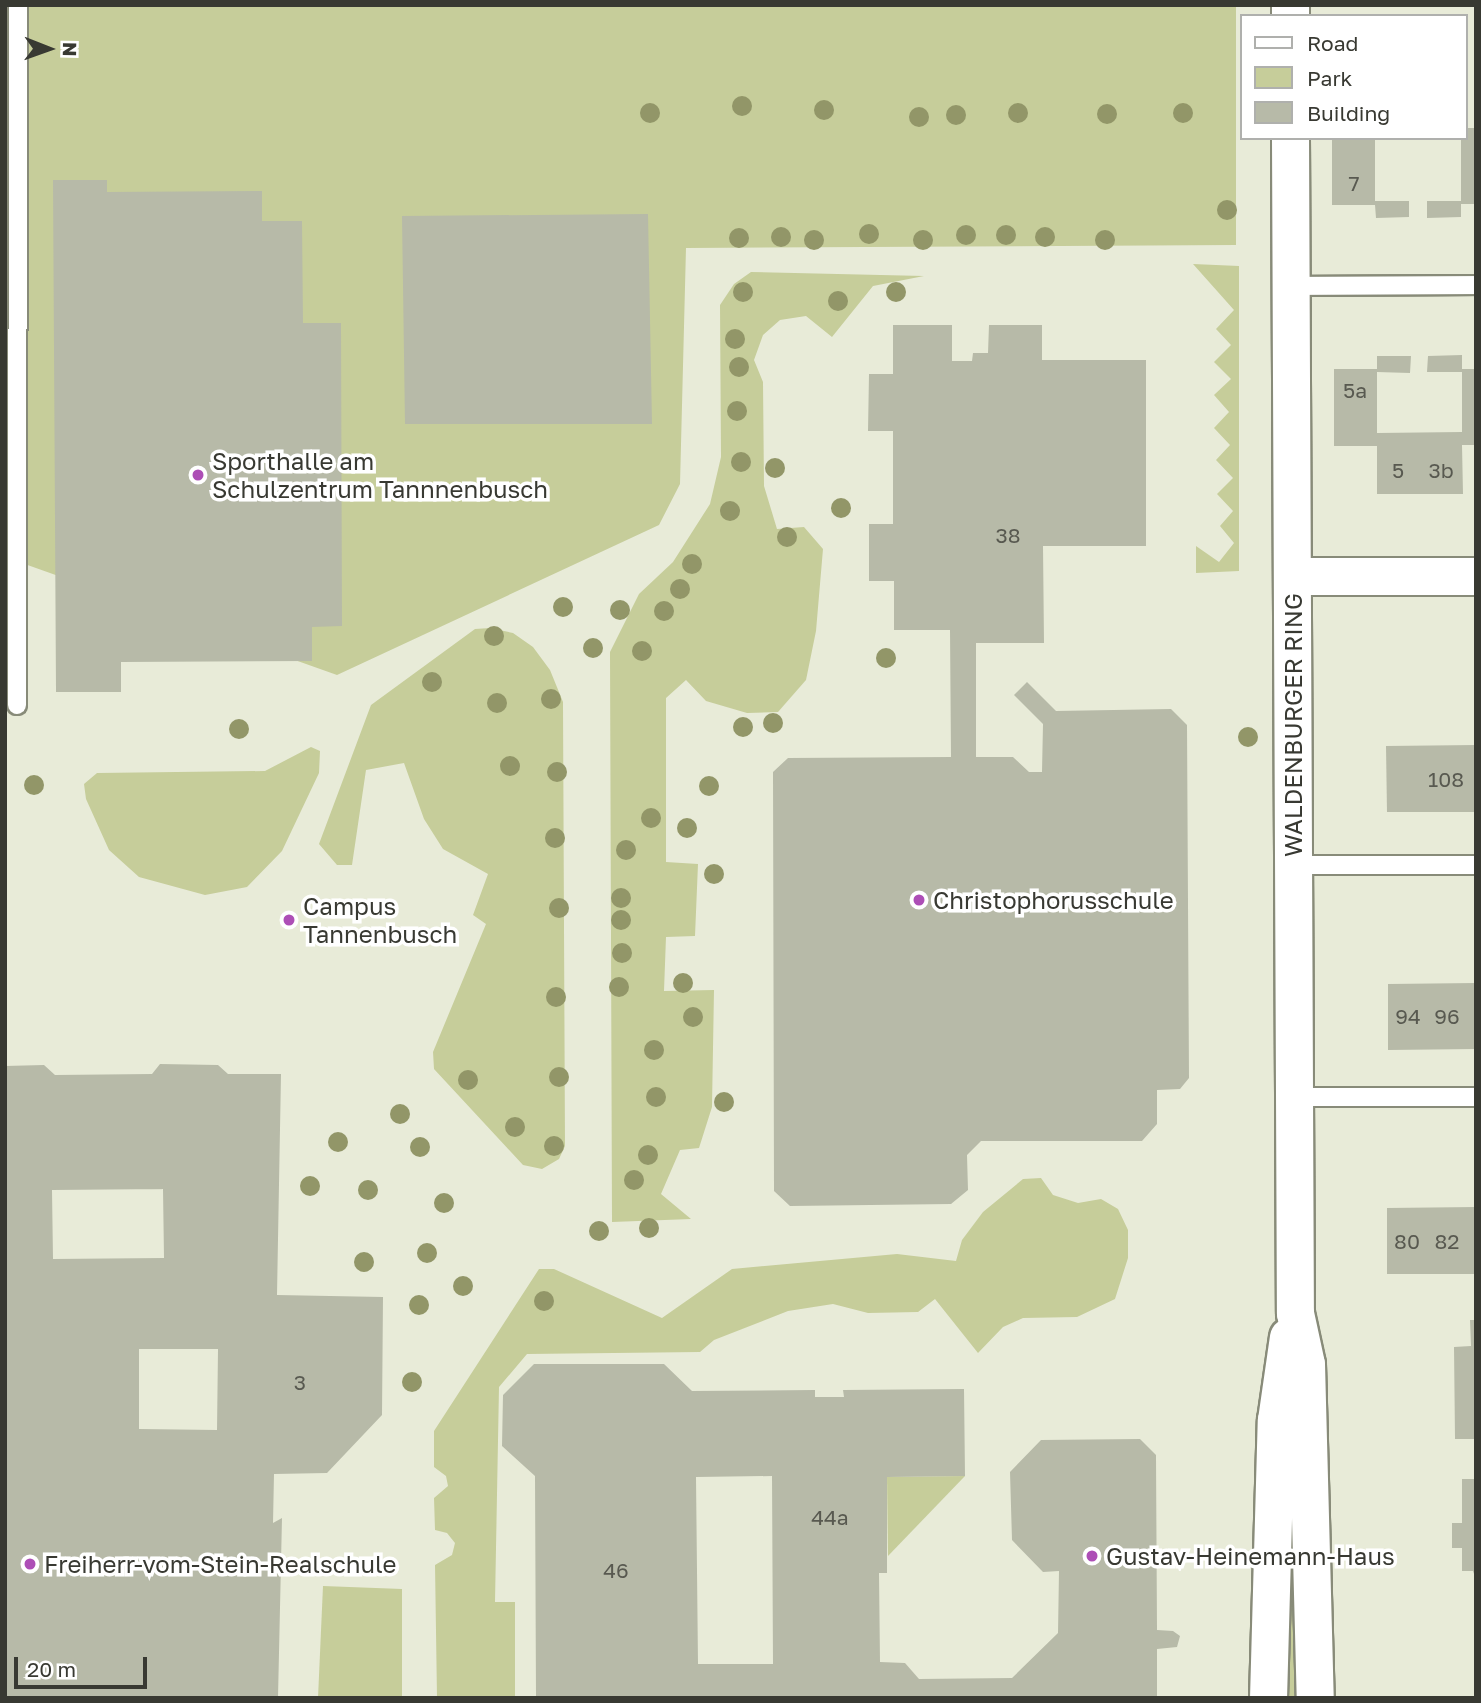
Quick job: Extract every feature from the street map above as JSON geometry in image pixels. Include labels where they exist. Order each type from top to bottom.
[{"type":"street","name":"WALDENBURGER RING","points":[[1268,1698],[1276,1420],[1295,1312],[1290,140]]},
{"type":"street","points":[[1292,576],[1476,576]]},
{"type":"street","name":"WALDENBURGER RING","points":[[1295,1312],[1306,1364],[1315,1698]]},
{"type":"lane","points":[[18,5],[18,705]]},
{"type":"lane","points":[[1291,286],[1476,285]]},
{"type":"lane","points":[[1293,865],[1476,865]]},
{"type":"lane","points":[[1294,1097],[1476,1097]]},
{"type":"green space","points":[[5,5],[1236,5],[1236,245],[686,248],[680,484],[659,525],[337,675],[5,557]]},
{"type":"green space","points":[[1193,264],[1239,266],[1239,571],[1196,573],[1196,546],[1219,562],[1234,543],[1220,526],[1233,511],[1217,494],[1233,478],[1216,460],[1230,445],[1214,428],[1229,412],[1214,395],[1231,379],[1214,362],[1231,345],[1216,329],[1234,310]]},
{"type":"green space","points":[[751,272],[924,276],[873,286],[832,337],[806,316],[780,320],[763,335],[754,360],[763,382],[764,486],[777,529],[804,527],[823,549],[816,631],[806,680],[778,712],[747,713],[706,701],[686,680],[666,698],[666,862],[698,864],[695,936],[666,937],[664,991],[714,990],[712,1107],[699,1148],[680,1150],[661,1194],[691,1219],[612,1222],[610,652],[639,594],[673,562],[710,504],[721,457],[720,305],[734,284]]},
{"type":"green space","points":[[490,628],[513,633],[533,647],[550,670],[563,702],[565,1146],[559,1159],[542,1169],[523,1165],[434,1069],[433,1052],[486,924],[473,915],[488,874],[443,849],[424,819],[404,763],[366,770],[352,865],[337,865],[319,844],[371,705],[475,629]]},
{"type":"green space","points":[[311,747],[320,751],[319,773],[282,851],[247,887],[205,895],[139,877],[109,850],[86,799],[84,784],[97,773],[265,771]]},
{"type":"green space","points":[[1041,1178],[1053,1195],[1078,1203],[1101,1199],[1118,1209],[1128,1230],[1128,1258],[1115,1299],[1077,1317],[1023,1318],[1003,1327],[978,1353],[935,1299],[918,1312],[868,1313],[833,1304],[788,1311],[714,1340],[700,1352],[527,1354],[499,1387],[495,1602],[515,1602],[515,1698],[437,1698],[435,1565],[452,1555],[455,1543],[447,1533],[435,1530],[434,1498],[448,1486],[446,1476],[434,1467],[434,1431],[539,1269],[554,1269],[662,1318],[732,1269],[897,1254],[956,1261],[962,1240],[983,1212],[1023,1179]]},
{"type":"green space","points":[[1290,1410],[1298,1698],[1285,1698]]},
{"type":"green space","points":[[965,1476],[888,1556],[887,1477]]},
{"type":"green space","points":[[323,1586],[402,1589],[402,1698],[318,1698]]},
{"type":"building","points":[[1467,128],[1476,128],[1476,204],[1461,204],[1461,217],[1427,218],[1427,201],[1461,201],[1461,140],[1467,140]]},
{"type":"building","points":[[1332,140],[1375,140],[1375,201],[1409,201],[1409,217],[1376,218],[1375,205],[1332,205]]},
{"type":"building","name":"Sporthalle am Schulzentrum Tannnenbusch","points":[[53,180],[107,180],[107,192],[262,191],[262,221],[302,221],[303,323],[341,323],[342,626],[312,627],[312,661],[121,662],[121,692],[56,692]]},
{"type":"building","points":[[648,214],[652,424],[405,424],[402,216]]},
{"type":"building","points":[[893,325],[952,325],[952,361],[972,361],[973,353],[988,353],[989,325],[1042,325],[1042,360],[1146,360],[1146,546],[1043,546],[1044,643],[976,643],[976,757],[1013,757],[1029,772],[1042,772],[1043,724],[1014,695],[1027,682],[1056,711],[1171,709],[1187,725],[1189,1078],[1180,1089],[1157,1090],[1157,1124],[1142,1141],[981,1141],[967,1155],[968,1190],[951,1204],[790,1206],[774,1191],[773,772],[788,758],[951,757],[950,630],[894,630],[894,581],[869,581],[869,524],[893,524],[893,431],[868,431],[869,374],[893,374]]},
{"type":"building","points":[[1462,355],[1462,369],[1476,369],[1476,445],[1462,445],[1463,494],[1377,494],[1377,446],[1334,446],[1334,369],[1377,369],[1377,356],[1411,356],[1410,373],[1377,372],[1377,433],[1462,432],[1462,372],[1427,372],[1428,356]]},
{"type":"building","points":[[1476,745],[1476,812],[1387,812],[1386,746]]},
{"type":"building","points":[[1476,983],[1476,1049],[1388,1050],[1388,984]]},
{"type":"building","points":[[160,1064],[218,1065],[228,1074],[281,1074],[277,1295],[383,1297],[382,1415],[327,1473],[274,1474],[273,1523],[282,1518],[278,1698],[5,1698],[5,1066],[44,1065],[55,1075],[152,1074]],"holes":[[[163,1189],[164,1258],[53,1259],[52,1190]],[[139,1349],[218,1349],[217,1430],[139,1429]]]},
{"type":"building","points":[[1476,1207],[1476,1274],[1387,1274],[1387,1208]]},
{"type":"building","points":[[1470,1320],[1476,1320],[1476,1439],[1455,1439],[1454,1347],[1471,1346]]},
{"type":"building","points":[[534,1364],[664,1364],[692,1391],[815,1390],[815,1397],[844,1397],[843,1390],[964,1389],[965,1476],[887,1477],[887,1573],[879,1573],[880,1662],[905,1663],[919,1679],[1012,1678],[1058,1633],[1059,1571],[1043,1572],[1012,1540],[1010,1472],[1041,1440],[1140,1439],[1156,1455],[1157,1630],[1173,1631],[1180,1636],[1177,1647],[1157,1649],[1157,1698],[536,1698],[535,1476],[502,1446],[503,1395]],"holes":[[[772,1476],[773,1664],[698,1664],[696,1477]]]},
{"type":"building","points":[[1462,1479],[1476,1479],[1476,1580],[1473,1571],[1462,1571],[1462,1548],[1452,1548],[1452,1523],[1462,1523]]},
{"type":"place","name":"Sporthalle am Schulzentrum Tannnenbusch","points":[[198,475]]},
{"type":"place","name":"Christophorusschule","points":[[919,900]]},
{"type":"place","name":"Campus Tannenbusch","points":[[289,920]]},
{"type":"place","name":"Gustav-Heinemann-Haus","points":[[1092,1556]]},
{"type":"place","name":"Freiherr-vom-Stein-Realschule","points":[[30,1564]]}]
